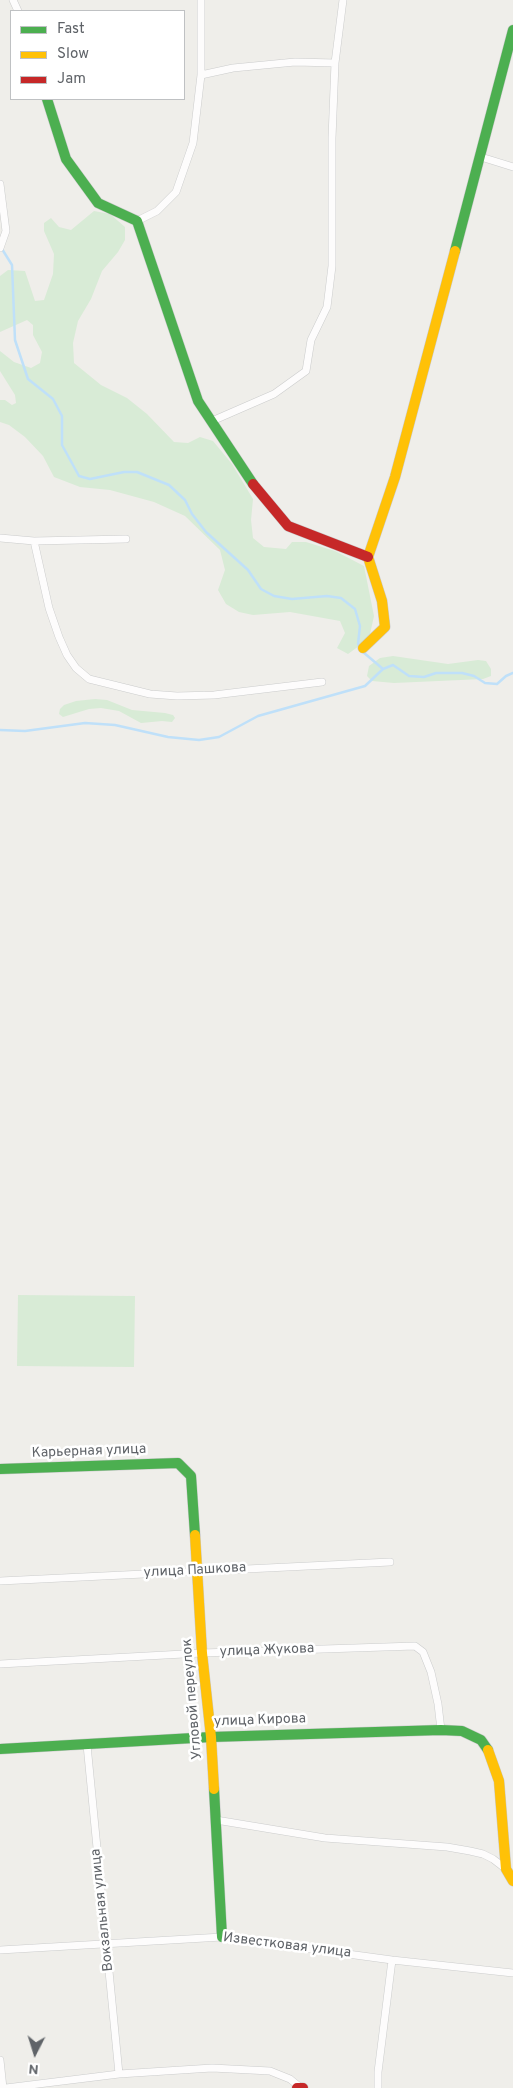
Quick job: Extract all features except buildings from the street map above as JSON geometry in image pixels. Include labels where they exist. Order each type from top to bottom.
[{"type":"street","points":[[137,221],[157,211],[176,192],[193,143],[201,75],[201,0]]},
{"type":"street","points":[[212,421],[274,394],[306,371],[311,340],[327,307],[332,266],[332,138],[335,63],[343,0]]},
{"type":"street","points":[[363,648],[385,627],[382,601],[368,557],[395,476],[481,157],[513,30]]},
{"type":"street","points":[[201,75],[233,68],[295,62],[335,63]]},
{"type":"street","points":[[47,100],[66,159],[98,203],[137,221],[198,401],[256,488],[288,526],[368,557]]},
{"type":"street","points":[[481,157],[513,167]]},
{"type":"street","points":[[0,184],[6,231],[0,248]]},
{"type":"street","points":[[0,538],[34,541],[126,539]]},
{"type":"street","points":[[34,541],[49,608],[59,637],[67,655],[76,668],[89,680],[150,694],[176,696],[214,695],[322,682]]},
{"type":"street","name":"Карьерная улица","points":[[0,1469],[178,1463]]},
{"type":"street","name":"Угловой переулок","points":[[178,1463],[191,1476],[202,1653],[211,1737],[222,1937]]},
{"type":"street","name":"улица Пашкова","points":[[0,1581],[390,1562]]},
{"type":"street","name":"улица Жукова","points":[[0,1664],[202,1653],[415,1646],[423,1652],[431,1672],[438,1704],[440,1730]]},
{"type":"street","name":"улица Кирова","points":[[0,1749],[211,1737],[440,1730],[462,1731],[481,1740],[492,1754],[499,1781],[506,1870]]},
{"type":"street","name":"Вокзальная улица","points":[[86,1745],[119,2074]]},
{"type":"street","points":[[216,1820],[325,1838],[447,1847],[470,1851],[483,1854],[492,1859],[506,1870],[513,1881]]},
{"type":"street","name":"Известковая улица","points":[[0,1950],[222,1937],[392,1960],[513,1972]]},
{"type":"street","points":[[378,2088],[378,2072],[392,1960]]},
{"type":"street","points":[[0,2060],[5,2088],[119,2074],[212,2068],[270,2071],[290,2079],[302,2088]]},
{"type":"green space","points":[[94,211],[110,214],[125,227],[125,240],[118,252],[102,271],[91,299],[78,321],[73,343],[74,363],[101,385],[127,398],[147,414],[174,442],[188,443],[200,437],[213,441],[232,464],[253,499],[251,520],[253,538],[264,547],[286,549],[292,542],[306,542],[335,551],[364,566],[374,616],[370,634],[363,643],[348,654],[337,648],[345,633],[340,621],[290,612],[253,615],[239,612],[226,604],[218,590],[225,570],[220,550],[185,516],[154,502],[110,490],[80,487],[54,477],[43,456],[25,437],[9,425],[0,422],[0,400],[5,400],[12,405],[16,403],[15,395],[0,371],[0,351],[14,362],[31,368],[40,363],[42,352],[33,335],[33,325],[27,320],[0,332],[0,276],[8,270],[25,271],[35,301],[44,300],[53,274],[54,254],[44,231],[44,223],[51,218],[59,227],[71,230]]},
{"type":"green space","points":[[393,656],[448,664],[478,660],[486,661],[491,669],[491,676],[483,679],[394,683],[372,681],[367,676],[369,666],[380,658]]},
{"type":"green space","points":[[107,700],[132,710],[165,713],[173,715],[175,718],[172,722],[141,723],[119,711],[101,708],[89,709],[63,717],[59,714],[60,709],[64,705],[76,701]]},
{"type":"green space","points":[[18,1295],[135,1296],[134,1367],[17,1366]]},
{"type":"waterway","points":[[2,249],[12,265],[15,340],[28,379],[53,399],[62,416],[62,445],[79,476],[90,479],[124,472],[137,472],[169,485],[185,500],[192,514],[206,532],[248,570],[261,589],[274,596],[292,599],[327,596],[341,598],[355,609],[360,626],[358,644],[360,647]]},
{"type":"waterway","points":[[363,652],[383,669]]},
{"type":"waterway","points":[[0,730],[25,731],[85,723],[115,725],[168,737],[199,740],[219,737],[258,716],[365,686],[383,669],[393,665],[409,676],[424,677],[436,673],[462,673],[474,676],[485,683],[497,684],[513,673]]},
{"type":"traffic: fast","points":[[455,251],[513,30]]},
{"type":"traffic: fast","points":[[47,100],[66,159],[98,203],[137,221],[198,401],[253,484]]},
{"type":"traffic: fast","points":[[0,1469],[178,1463],[191,1476],[195,1535]]},
{"type":"traffic: fast","points":[[0,1749],[211,1737],[441,1730],[462,1731],[481,1740],[488,1750]]},
{"type":"traffic: fast","points":[[214,1789],[222,1937]]},
{"type":"traffic: slow","points":[[363,648],[385,627],[382,601],[368,557],[395,477],[455,251]]},
{"type":"traffic: slow","points":[[195,1535],[202,1653],[211,1737],[214,1789]]},
{"type":"traffic: slow","points":[[488,1750],[499,1781],[506,1869],[513,1881]]},
{"type":"traffic: jam","points":[[253,484],[288,526],[368,557]]},
{"type":"traffic: jam","points":[[297,2088],[303,2088]]}]
